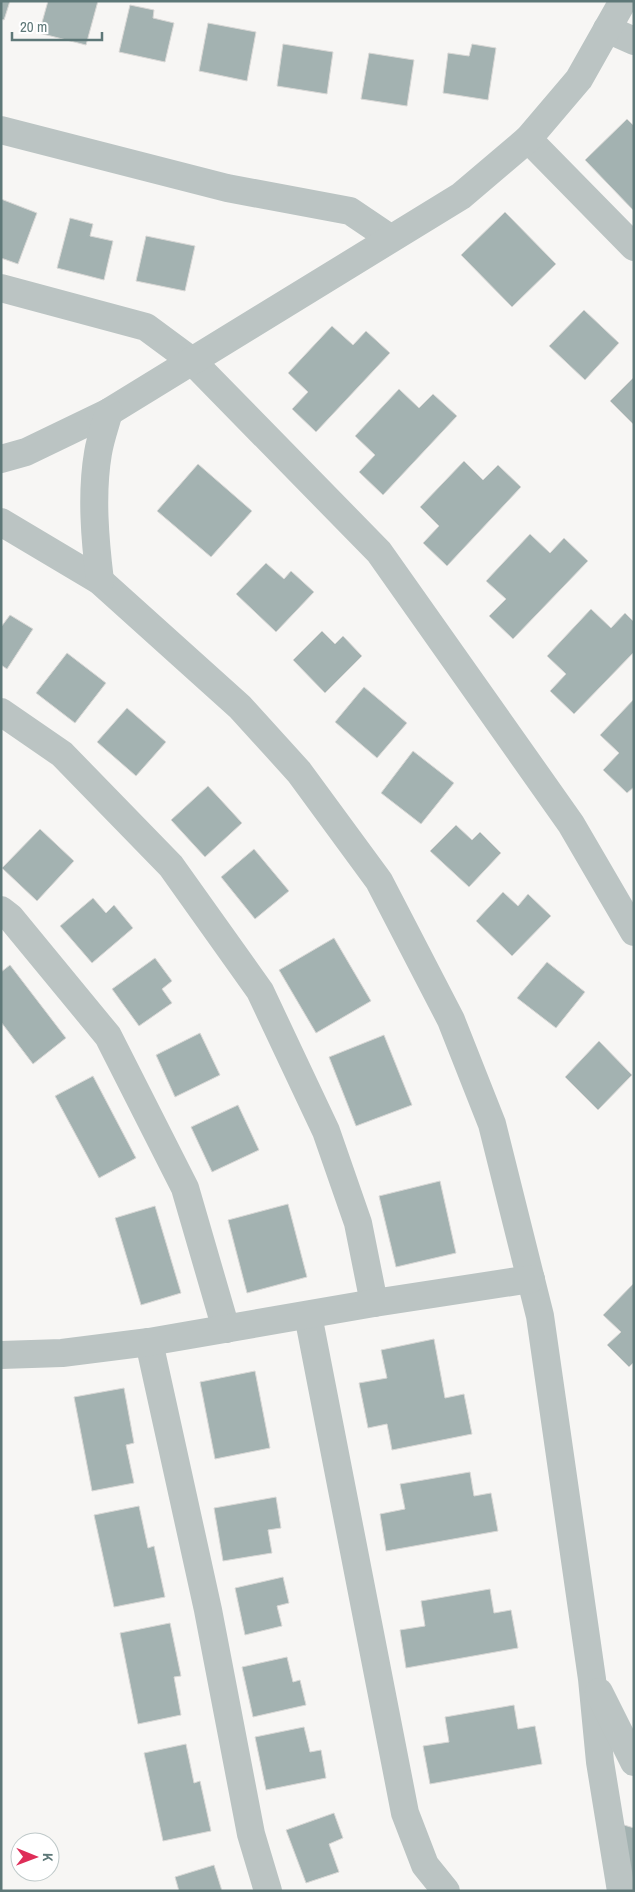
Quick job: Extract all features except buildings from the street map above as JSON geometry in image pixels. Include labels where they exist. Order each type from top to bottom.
[{"type":"street","points":[[1,459],[26,452],[109,412],[461,196],[528,139],[579,79],[623,1]]},
{"type":"street","points":[[607,29],[634,41]]},
{"type":"street","points":[[1,130],[227,188],[350,211],[390,238]]},
{"type":"street","points":[[528,139],[634,247]]},
{"type":"street","points":[[1,288],[146,327],[192,360],[379,552],[571,824],[634,932]]},
{"type":"street","points":[[100,581],[95,544],[94,504],[98,454],[109,412]]},
{"type":"street","points":[[1,522],[100,581],[240,706],[299,772],[379,881],[451,1020],[492,1124],[531,1278],[541,1326],[592,1679],[600,1762],[621,1891]]},
{"type":"street","points":[[1,712],[62,754],[172,866],[260,991],[326,1131],[358,1224],[374,1303]]},
{"type":"street","points":[[1,910],[10,917],[108,1036],[185,1188],[226,1329]]},
{"type":"street","points":[[1,1354],[62,1353],[149,1342],[531,1278]]},
{"type":"street","points":[[308,1315],[405,1814],[425,1865],[446,1891]]},
{"type":"street","points":[[149,1342],[208,1610],[251,1834],[268,1891]]},
{"type":"street","points":[[592,1679],[634,1761],[600,1762]]}]
